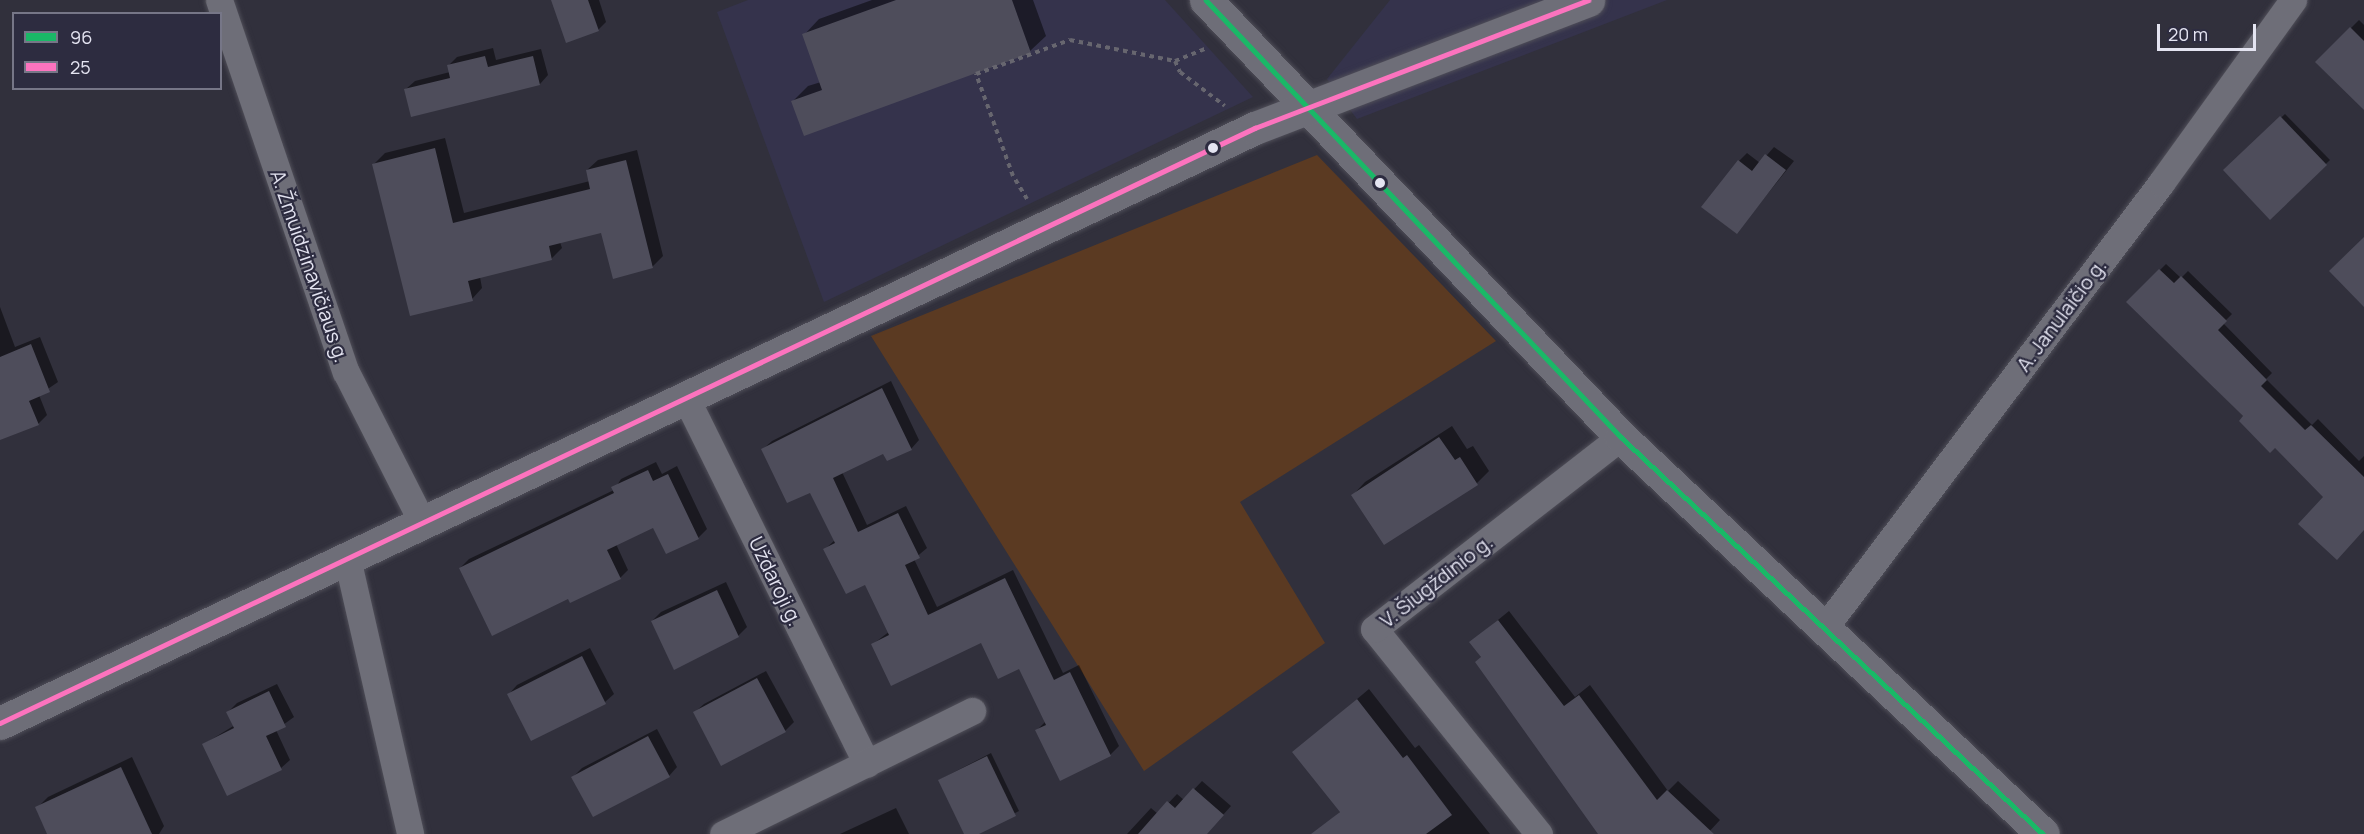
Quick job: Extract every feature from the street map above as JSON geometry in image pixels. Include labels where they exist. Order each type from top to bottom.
[{"type":"street","name":"A. Žmuidzinavičiaus g.","points":[[219,0],[346,372],[422,522]]},
{"type":"street","points":[[1206,0],[1621,437],[2043,834]]},
{"type":"street","points":[[0,723],[1255,128],[1307,105],[1588,0]]},
{"type":"street","name":"A. Janulaičio g.","points":[[1824,627],[2161,183],[2294,0]]},
{"type":"street","name":"Uždaroji g.","points":[[686,399],[867,764]]},
{"type":"street","name":"V. Šiugždinio g.","points":[[1539,834],[1374,629],[1621,437]]},
{"type":"street","points":[[347,558],[410,834]]},
{"type":"street","points":[[723,834],[972,711]]},
{"type":"path","points":[[1045,229],[1013,176],[976,74],[1070,40],[1175,61],[1222,42],[1235,31]]},
{"type":"path","points":[[1175,61],[1180,72],[1255,128]]},
{"type":"shaded area","points":[[748,0],[1165,0],[1253,97],[824,302],[717,12]]},
{"type":"shaded area","points":[[1390,0],[1667,0],[1357,119],[1327,79]]},
{"type":"shaded area","points":[[1317,155],[1496,341],[1240,502],[1325,643],[1144,771],[871,336]]},
{"type":"building","points":[[551,0],[588,0],[599,31],[566,43]]},
{"type":"building","points":[[896,0],[1012,0],[1031,53],[804,136],[791,101],[822,90],[802,34]]},
{"type":"building","points":[[2350,27],[2364,41],[2364,110],[2315,62]]},
{"type":"building","points":[[485,56],[488,67],[533,56],[540,85],[411,117],[404,89],[450,78],[447,65]]},
{"type":"building","points":[[2280,116],[2327,165],[2270,220],[2223,170]]},
{"type":"building","points":[[435,148],[453,223],[590,189],[586,170],[626,160],[653,268],[613,279],[601,233],[549,246],[552,260],[468,281],[473,301],[410,316],[372,164]]},
{"type":"building","points":[[1765,154],[1786,170],[1737,234],[1701,207],[1738,160],[1752,171]]},
{"type":"building","points":[[2364,237],[2364,307],[2329,271]]},
{"type":"building","points":[[2159,269],[2174,283],[2181,276],[2227,321],[2218,330],[2267,380],[2261,386],[2305,430],[2311,425],[2364,477],[2364,530],[2337,560],[2298,524],[2323,497],[2275,448],[2270,453],[2239,421],[2243,416],[2126,302]]},
{"type":"building","points":[[31,344],[50,392],[29,401],[39,425],[0,440],[0,357]]},
{"type":"building","points":[[882,388],[912,450],[887,461],[883,454],[833,478],[858,532],[898,513],[920,558],[905,565],[928,615],[1005,578],[1054,680],[1070,672],[1111,756],[1060,781],[1035,730],[1046,725],[1019,669],[998,679],[981,643],[891,686],[871,644],[889,635],[865,585],[846,594],[823,549],[835,543],[810,493],[787,503],[761,449]]},
{"type":"building","points":[[1439,437],[1455,460],[1460,457],[1478,485],[1384,545],[1351,495]]},
{"type":"building","points":[[648,470],[653,481],[668,474],[699,539],[666,554],[653,528],[607,550],[621,579],[570,603],[568,599],[492,636],[459,568],[614,493],[611,487]]},
{"type":"building","points":[[717,590],[739,637],[674,670],[651,621]]},
{"type":"building","points":[[1498,620],[1564,706],[1579,695],[1657,800],[1667,790],[1714,834],[1598,834],[1475,662],[1481,657],[1469,642]]},
{"type":"building","points":[[582,656],[606,704],[531,741],[507,694]]},
{"type":"building","points":[[757,678],[786,732],[721,766],[693,712]]},
{"type":"building","points":[[269,691],[286,727],[266,736],[282,770],[227,796],[202,744],[234,728],[226,712]]},
{"type":"building","points":[[1357,699],[1403,758],[1407,755],[1452,815],[1426,834],[1311,834],[1340,812],[1292,752]]},
{"type":"building","points":[[648,736],[670,777],[593,817],[571,777]]},
{"type":"building","points":[[987,756],[1016,816],[979,834],[964,834],[938,780]]},
{"type":"building","points":[[121,767],[152,834],[47,834],[35,807]]},
{"type":"building","points":[[1193,788],[1224,815],[1207,834],[1138,834],[1167,801],[1175,808]]},
{"type":"transit line","name":"96","points":[[1206,0],[1621,437],[2043,834]]},
{"type":"transit line","name":"25","points":[[0,723],[1255,128],[1588,0]]}]
